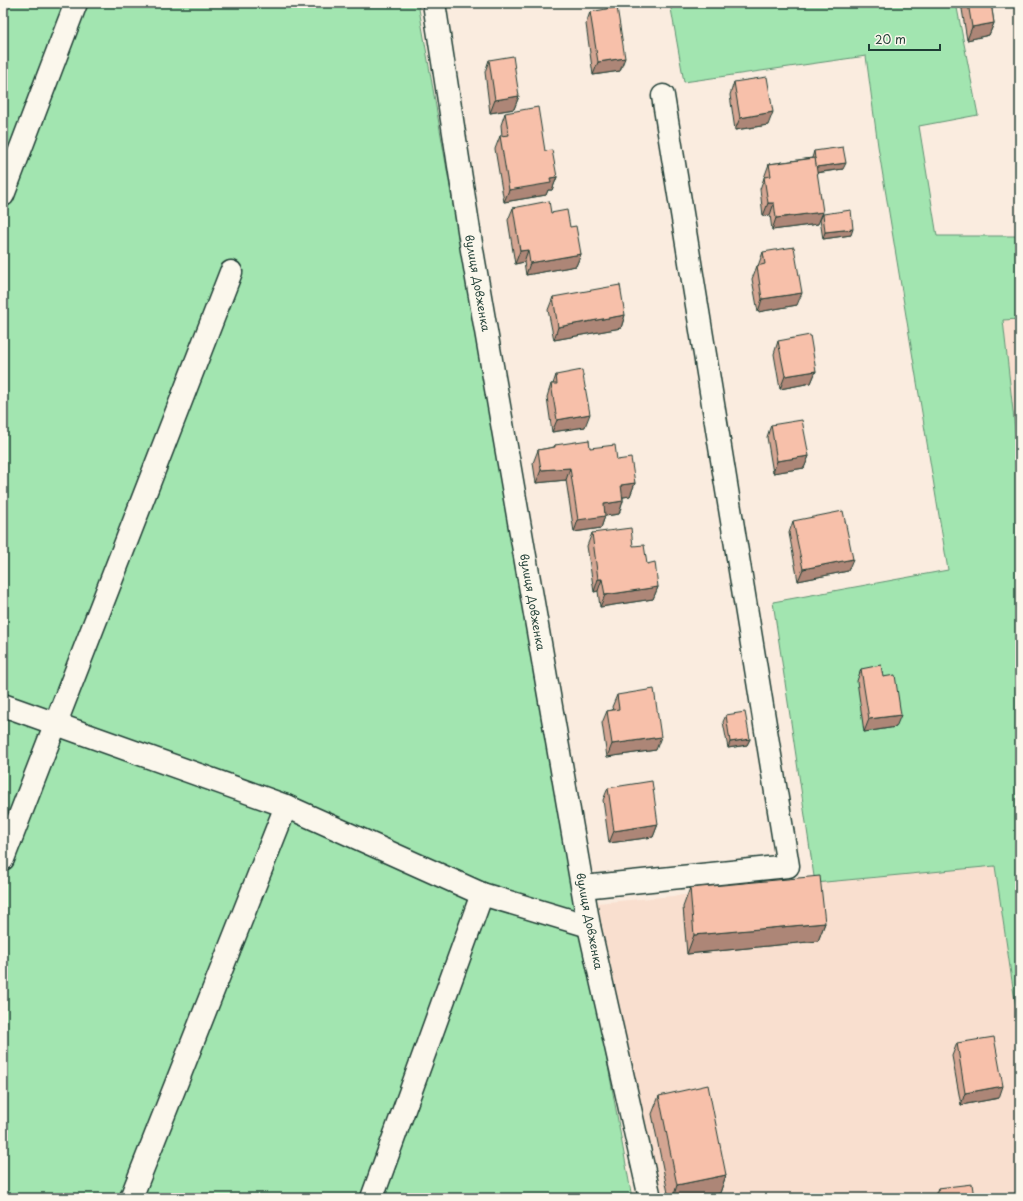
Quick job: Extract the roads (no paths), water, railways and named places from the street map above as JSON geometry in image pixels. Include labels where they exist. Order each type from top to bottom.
[{"type":"street","points":[[3,195],[76,3]]},
{"type":"street","name":"вулиця Довженка","points":[[434,3],[472,250],[589,926],[650,1198]]},
{"type":"street","points":[[583,887],[788,866],[663,96]]},
{"type":"street","points":[[3,859],[54,724],[231,272]]},
{"type":"street","points":[[3,705],[286,806],[482,894],[589,926]]},
{"type":"street","points":[[131,1198],[286,806]]},
{"type":"street","points":[[372,1198],[482,894]]}]
